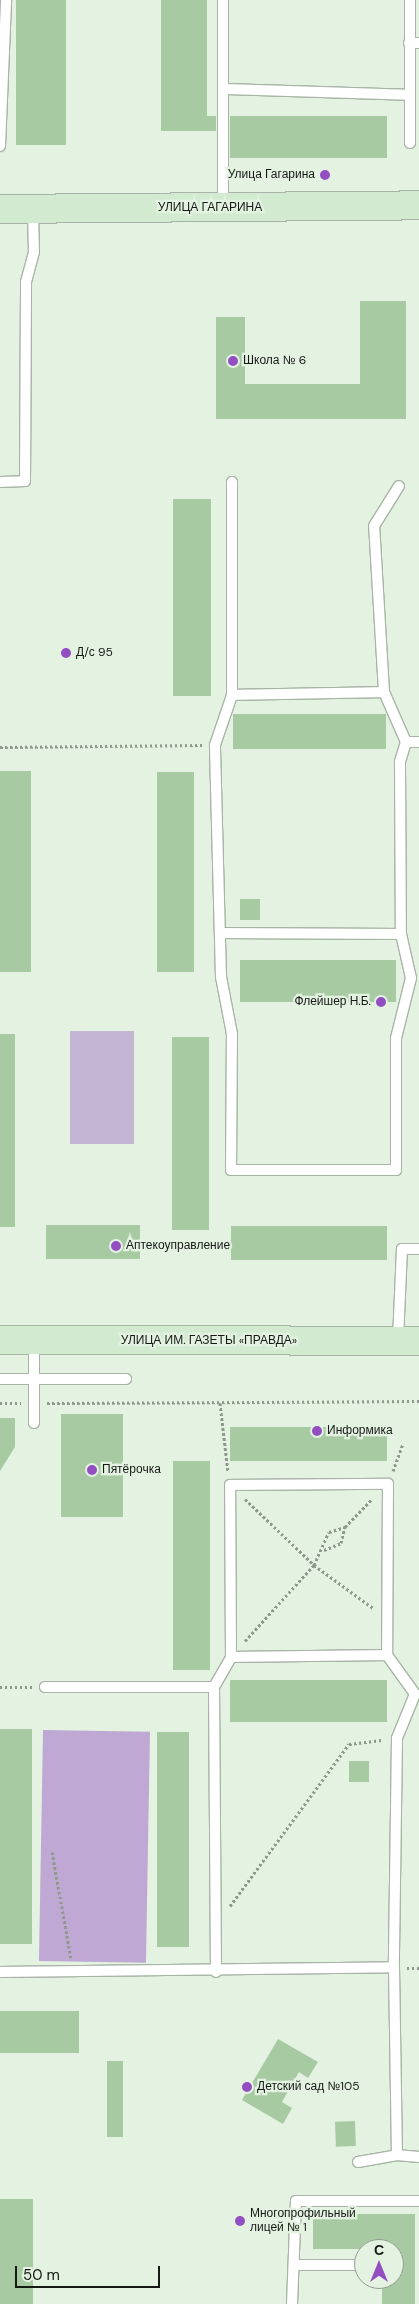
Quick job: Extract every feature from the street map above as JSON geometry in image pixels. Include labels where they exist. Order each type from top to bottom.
[{"type":"main road","name":"УЛИЦА ГАГАРИНА","points":[[0,209],[419,205]]},
{"type":"main road","name":"УЛИЦА ИМ. ГАЗЕТЫ «ПРАВДА»","points":[[0,1340],[409,1341]]},
{"type":"lane","points":[[0,146],[6,0]]},
{"type":"lane","points":[[223,0],[223,208]]},
{"type":"lane","points":[[410,0],[414,43],[410,95],[410,142]]},
{"type":"lane","points":[[223,89],[410,95]]},
{"type":"lane","points":[[0,482],[25,482],[26,282],[34,252],[34,209]]},
{"type":"lane","points":[[232,482],[232,695],[215,745],[221,977],[232,1034],[231,1170],[396,1170],[396,1038],[415,978],[401,934],[400,762],[406,742],[384,692],[374,526],[399,486]]},
{"type":"lane","points":[[232,695],[384,692]]},
{"type":"lane","points":[[406,742],[419,742]]},
{"type":"lane","points":[[221,933],[401,934]]},
{"type":"lane","points":[[409,1341],[402,1249],[419,1249]]},
{"type":"lane","points":[[34,1341],[34,1423]]},
{"type":"lane","points":[[0,1379],[126,1379]]},
{"type":"lane","points":[[216,1972],[214,1687],[231,1657],[230,1484],[388,1484],[387,1655],[417,1694],[397,1738],[394,1967],[397,2155]]},
{"type":"lane","points":[[231,1657],[387,1655]]},
{"type":"lane","points":[[45,1687],[214,1687]]},
{"type":"lane","points":[[0,1972],[216,1972],[394,1967]]},
{"type":"lane","points":[[358,2162],[397,2155],[419,2157]]},
{"type":"lane","points":[[292,2304],[296,2201],[419,2201]]},
{"type":"lane","points":[[295,2265],[354,2265]]},
{"type":"path","points":[[0,747],[215,745]]},
{"type":"path","points":[[0,1403],[419,1401]]},
{"type":"path","points":[[220,1403],[230,1484],[314,1565],[386,1618]]},
{"type":"path","points":[[231,1657],[314,1565],[323,1550],[329,1532],[345,1527],[388,1484],[403,1444]]},
{"type":"path","points":[[323,1550],[341,1543],[345,1527]]},
{"type":"path","points":[[0,1687],[45,1687]]},
{"type":"path","points":[[215,1926],[349,1744],[397,1738]]},
{"type":"path","points":[[52,1852],[73,1972]]},
{"type":"shaded area","points":[[70,1031],[134,1031],[134,1144],[70,1144]]},
{"type":"shaded area","points":[[43,1730],[150,1732],[146,1963],[39,1961]]},
{"type":"building","points":[[16,0],[66,0],[66,145],[16,145]]},
{"type":"building","points":[[161,0],[207,0],[207,116],[216,116],[216,131],[161,131]]},
{"type":"building","points":[[230,116],[387,116],[387,158],[230,158]]},
{"type":"building","points":[[360,301],[406,301],[406,419],[216,419],[216,317],[245,317],[245,384],[360,384]]},
{"type":"building","points":[[173,499],[211,499],[211,696],[173,696]]},
{"type":"building","points":[[233,714],[386,714],[386,749],[233,749]]},
{"type":"building","points":[[0,771],[31,771],[31,972],[0,972]]},
{"type":"building","points":[[157,772],[194,772],[194,972],[157,972]]},
{"type":"building","points":[[240,899],[260,899],[260,920],[240,920]]},
{"type":"building","points":[[240,960],[396,960],[396,1002],[240,1002]]},
{"type":"building","points":[[0,1034],[15,1034],[15,1227],[0,1227]]},
{"type":"building","points":[[172,1037],[209,1037],[209,1230],[172,1230]]},
{"type":"building","points":[[46,1225],[140,1225],[140,1259],[46,1259]]},
{"type":"building","points":[[231,1226],[387,1226],[387,1260],[231,1260]]},
{"type":"building","name":"Пятёрочка","points":[[61,1414],[123,1414],[123,1517],[61,1517]]},
{"type":"building","points":[[0,1418],[15,1418],[15,1447],[0,1471]]},
{"type":"building","points":[[230,1427],[387,1427],[387,1461],[230,1461]]},
{"type":"building","points":[[173,1461],[210,1461],[210,1670],[173,1670]]},
{"type":"building","points":[[230,1680],[387,1680],[387,1722],[230,1722]]},
{"type":"building","points":[[0,1729],[32,1729],[32,1944],[0,1944]]},
{"type":"building","points":[[157,1732],[189,1732],[189,1947],[157,1947]]},
{"type":"building","points":[[349,1761],[369,1761],[369,1782],[349,1782]]},
{"type":"building","points":[[0,2011],[79,2011],[79,2053],[0,2053]]},
{"type":"building","points":[[278,2039],[318,2062],[308,2078],[299,2072],[282,2102],[292,2108],[283,2124],[242,2100]]},
{"type":"building","points":[[107,2061],[123,2061],[123,2137],[107,2137]]},
{"type":"building","points":[[355,2121],[356,2146],[336,2147],[335,2122]]},
{"type":"building","points":[[0,2199],[33,2199],[33,2304],[0,2304]]},
{"type":"building","points":[[313,2214],[415,2214],[415,2304],[382,2304],[382,2289],[404,2289],[404,2239],[354,2239],[354,2249],[313,2249]]},
{"type":"place","name":"Улица Гагарина","points":[[325,175]]},
{"type":"place","name":"Школа № 6","points":[[233,361]]},
{"type":"place","name":"Д/с 95","points":[[66,653]]},
{"type":"place","name":"Флейшер Н.Б.","points":[[381,1002]]},
{"type":"place","name":"Аптекоуправление","points":[[116,1246]]},
{"type":"place","name":"Информика","points":[[317,1431]]},
{"type":"place","name":"Пятёрочка","points":[[92,1470]]},
{"type":"place","name":"Детский сад №105","points":[[247,2087]]},
{"type":"place","name":"Многопрофильный лицей № 1","points":[[240,2221]]}]
